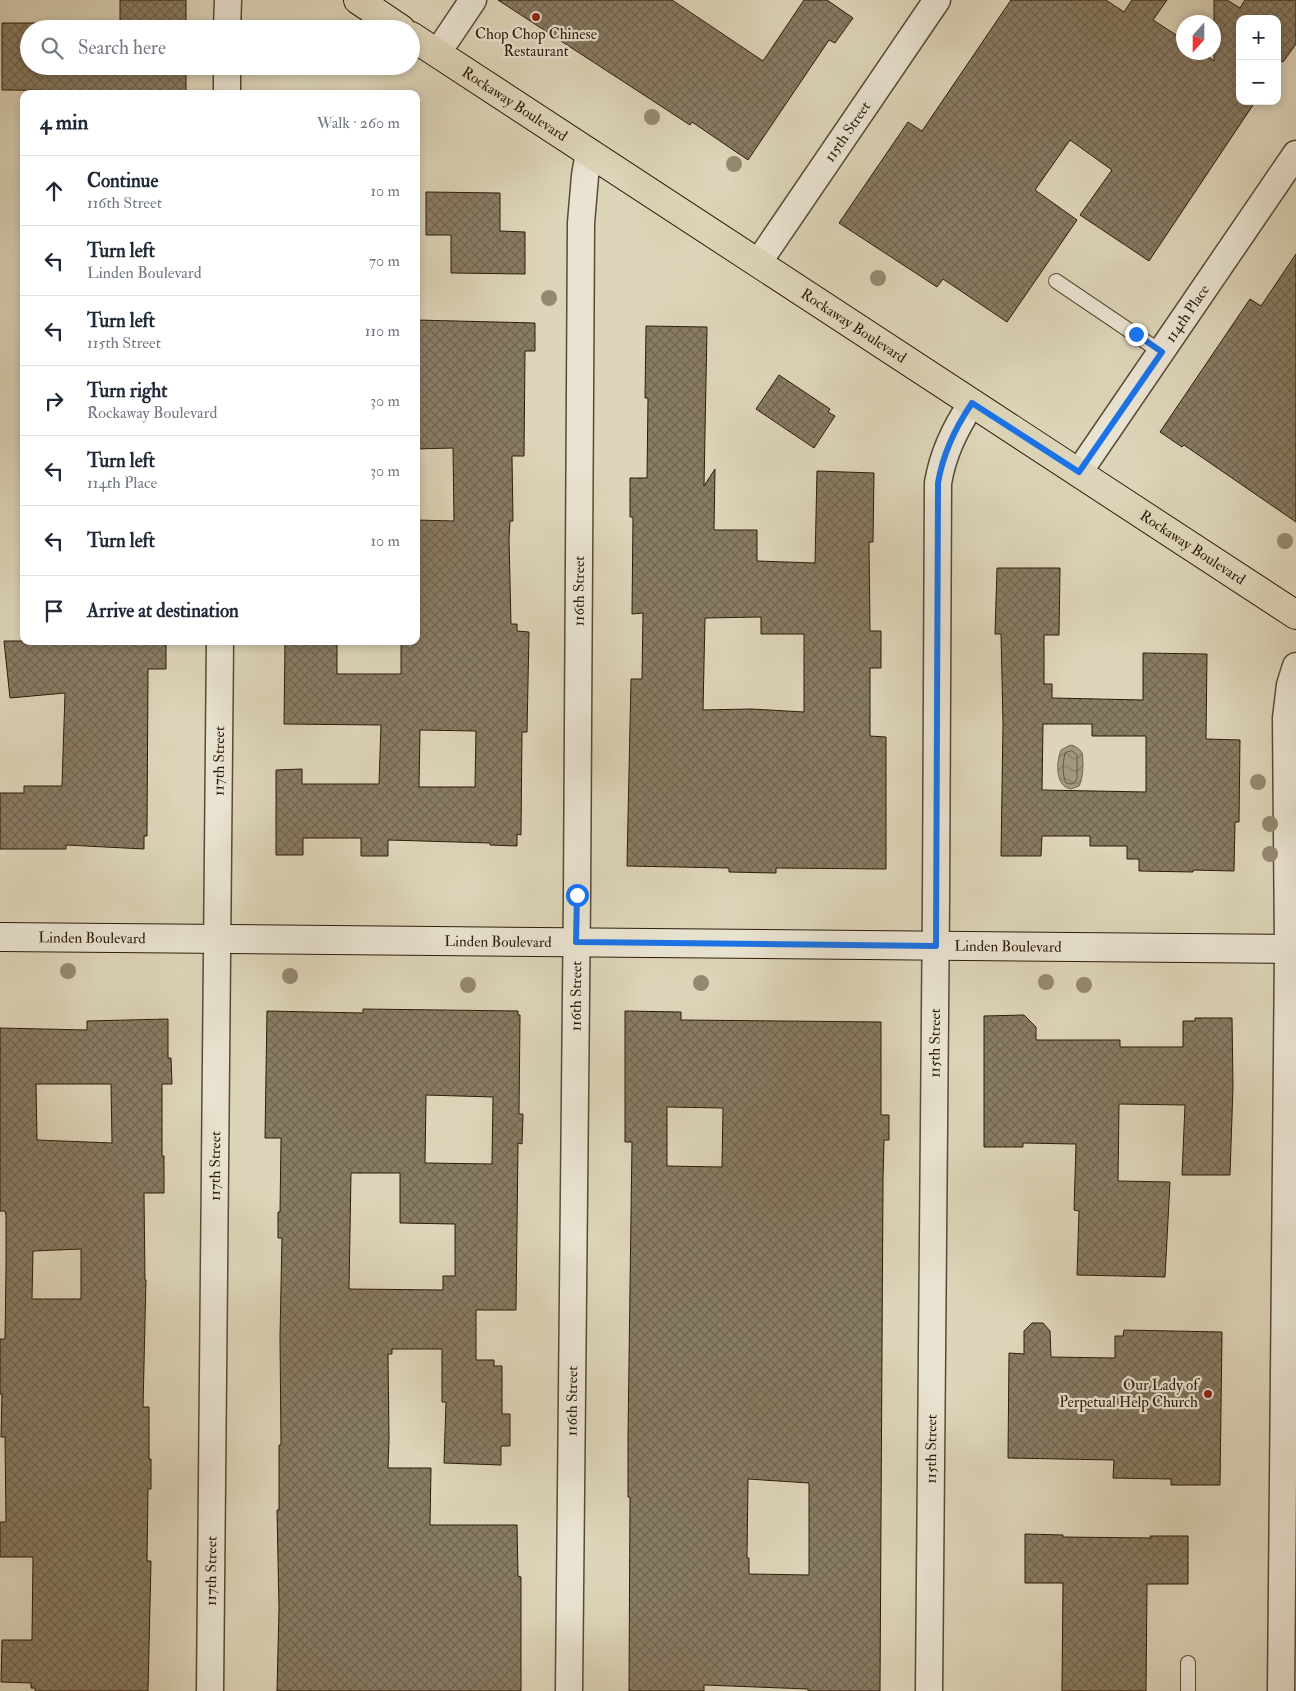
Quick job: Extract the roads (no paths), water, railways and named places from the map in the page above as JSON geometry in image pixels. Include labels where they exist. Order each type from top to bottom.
[{"type":"main road","points":[[358,0],[388,20]]},
{"type":"main road","name":"Rockaway Boulevard","points":[[420,41],[1296,614]]},
{"type":"main road","name":"Linden Boulevard","points":[[0,937],[1292,949]]},
{"type":"street","points":[[227,20],[228,0]]},
{"type":"street","points":[[438,52],[474,0]]},
{"type":"street","name":"115th Street","points":[[758,263],[937,0]]},
{"type":"street","points":[[227,75],[227,90]]},
{"type":"street","name":"116th Street","points":[[569,1691],[581,224],[589,152]]},
{"type":"street","name":"114th Place","points":[[1079,472],[1296,154]]},
{"type":"street","name":"115th Street","points":[[929,1691],[938,483],[940,470],[955,429],[972,403]]},
{"type":"street","name":"117th Street","points":[[210,1691],[220,645]]},
{"type":"street","points":[[1281,1691],[1292,949],[1286,718],[1290,685],[1296,666]]},
{"type":"lane","points":[[1056,281],[1162,352]]},
{"type":"lane","points":[[1188,1664],[1188,1691]]},
{"type":"water","points":[[1072,745],[1082,753],[1083,765],[1079,786],[1071,789],[1062,784],[1059,779],[1058,761],[1061,750]]},
{"type":"place","name":"Chop Chop Chinese Restaurant","points":[[536,17]]},
{"type":"place","name":"Our Lady of Perpetual Help Church","points":[[1208,1394]]}]
